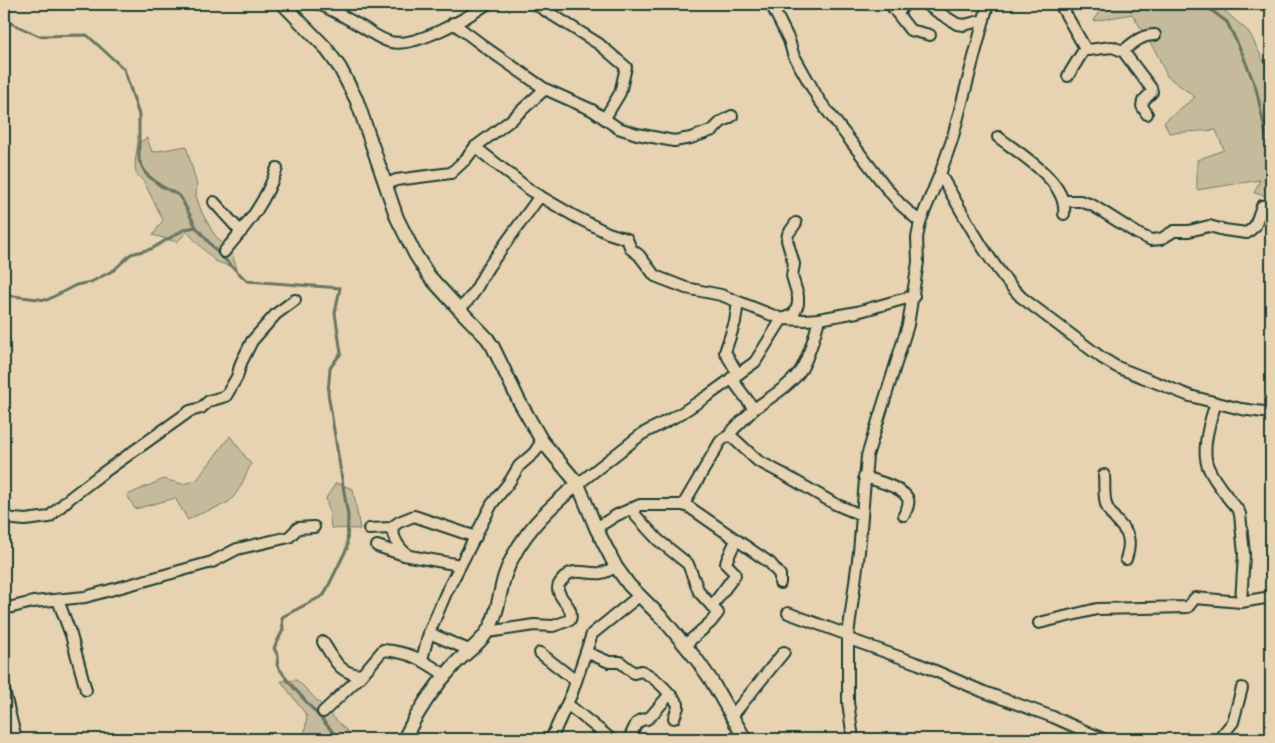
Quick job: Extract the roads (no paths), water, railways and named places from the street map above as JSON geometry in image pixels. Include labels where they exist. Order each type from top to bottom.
[{"type":"street","points":[[283,4],[325,47],[340,68],[357,101],[397,218],[414,254],[429,276],[488,338],[519,401],[542,441],[578,484],[596,528],[616,567],[639,596],[665,621],[685,645],[711,680],[745,739]]},
{"type":"street","points":[[319,4],[392,42],[404,43],[418,40],[487,4]]},
{"type":"street","points":[[534,4],[599,44],[626,68],[620,93],[605,118]]},
{"type":"street","points":[[771,4],[789,40],[793,54],[819,100],[888,190],[920,222]]},
{"type":"street","points":[[890,4],[910,30],[930,35]]},
{"type":"street","points":[[898,13],[904,4]]},
{"type":"street","points":[[924,4],[956,24],[964,25],[984,20]]},
{"type":"street","points":[[853,739],[848,702],[848,637],[867,456],[908,325],[918,262],[916,238],[920,222],[952,140],[988,4]]},
{"type":"street","points":[[1060,4],[1085,48],[1088,50],[1112,47],[1123,51],[1152,88],[1152,92],[1142,106],[1147,114]]},
{"type":"street","points":[[453,23],[545,88],[592,110],[618,128],[637,134],[674,141],[692,138],[713,130],[732,116]]},
{"type":"street","points":[[1123,51],[1139,38],[1155,35]]},
{"type":"street","points":[[1068,76],[1085,48]]},
{"type":"street","points":[[385,185],[396,180],[451,173],[466,159],[475,147],[511,120],[545,88]]},
{"type":"street","points":[[998,136],[1058,187],[1064,201],[1064,214]]},
{"type":"street","points":[[475,147],[540,196],[596,227],[626,238],[631,248],[639,255],[655,276],[686,288],[721,295],[782,319],[819,319],[857,312],[914,296]]},
{"type":"street","points":[[224,252],[262,204],[277,168]]},
{"type":"street","points":[[940,174],[988,255],[1012,288],[1021,297],[1102,358],[1118,367],[1177,392],[1216,403],[1271,413]]},
{"type":"street","points":[[459,309],[469,301],[479,286],[482,276],[540,196]]},
{"type":"street","points":[[1064,201],[1080,201],[1092,205],[1151,240],[1163,238],[1174,230],[1188,231],[1208,226],[1247,233],[1255,226],[1262,206],[1271,205]]},
{"type":"street","points":[[214,202],[241,232]]},
{"type":"street","points":[[404,739],[413,721],[445,675],[488,632],[510,560],[533,526],[558,500],[642,434],[680,414],[755,362],[782,319],[794,314],[798,304],[792,276],[794,264],[787,240],[788,234],[796,223]]},
{"type":"street","points":[[4,518],[25,520],[49,517],[100,475],[190,411],[201,408],[208,401],[226,396],[237,377],[241,363],[252,341],[276,314],[295,300]]},
{"type":"street","points":[[738,302],[725,352],[734,376],[754,409]]},
{"type":"street","points":[[683,505],[723,439],[730,435],[743,418],[784,387],[801,369],[819,319]]},
{"type":"street","points":[[1216,403],[1208,432],[1207,464],[1209,470],[1227,497],[1238,508],[1240,514],[1244,554],[1241,602]]},
{"type":"street","points":[[730,435],[758,461],[835,504],[861,515]]},
{"type":"street","points":[[422,659],[429,633],[460,565],[497,497],[519,466],[534,453],[542,441]]},
{"type":"street","points":[[1104,475],[1106,504],[1123,527],[1130,541],[1126,559]]},
{"type":"street","points":[[864,477],[891,486],[903,493],[908,498],[904,515]]},
{"type":"street","points":[[596,528],[632,508],[649,504],[683,505],[694,510],[776,568],[780,574],[780,583]]},
{"type":"street","points":[[632,508],[636,516],[658,540],[688,564],[699,592],[718,613],[685,645]]},
{"type":"street","points":[[369,529],[391,528],[399,522],[414,516],[476,537]]},
{"type":"street","points":[[4,609],[33,602],[85,597],[212,562],[237,549],[288,537],[298,528],[314,527]]},
{"type":"street","points":[[391,528],[400,548],[412,556]]},
{"type":"street","points":[[712,606],[735,575],[726,564],[736,540]]},
{"type":"street","points":[[376,546],[412,556],[460,565]]},
{"type":"street","points":[[488,632],[534,625],[553,626],[570,620],[571,612],[558,587],[566,574],[573,571],[600,573],[616,567]]},
{"type":"street","points":[[551,739],[576,681],[592,634],[639,596]]},
{"type":"street","points":[[1039,623],[1097,609],[1188,607],[1195,598],[1241,602],[1271,597]]},
{"type":"street","points":[[58,600],[86,690]]},
{"type":"street","points":[[788,613],[919,664],[984,692],[1053,717],[1103,739]]},
{"type":"street","points":[[429,633],[468,650]]},
{"type":"street","points":[[323,642],[342,670],[353,675],[361,675]]},
{"type":"street","points":[[322,712],[361,675],[383,650],[398,651],[422,659],[445,675]]},
{"type":"street","points":[[586,652],[609,662],[620,662],[634,673],[638,671],[645,672],[660,683],[678,707],[674,718]]},
{"type":"street","points":[[732,716],[784,652]]},
{"type":"street","points":[[540,654],[576,681]]},
{"type":"street","points":[[1218,739],[1233,722],[1242,688]]},
{"type":"street","points":[[4,691],[16,739]]},
{"type":"street","points":[[629,739],[636,724],[651,716],[670,694]]},
{"type":"street","points":[[567,704],[611,739]]},
{"type":"waterway","points":[[1203,4],[1227,22],[1242,53],[1256,88],[1271,158]]},
{"type":"waterway","points":[[4,20],[39,36],[87,35],[124,69],[139,115],[139,160],[146,174],[161,186],[180,196],[196,227],[218,253],[247,281],[340,288],[335,313],[341,353],[330,368],[328,393],[348,516],[347,548],[324,595],[282,617],[283,630],[274,648],[278,656],[277,665],[288,681],[339,739]]},
{"type":"waterway","points":[[4,295],[47,300],[76,285],[91,282],[114,270],[131,254],[151,249],[185,229],[196,227]]}]
